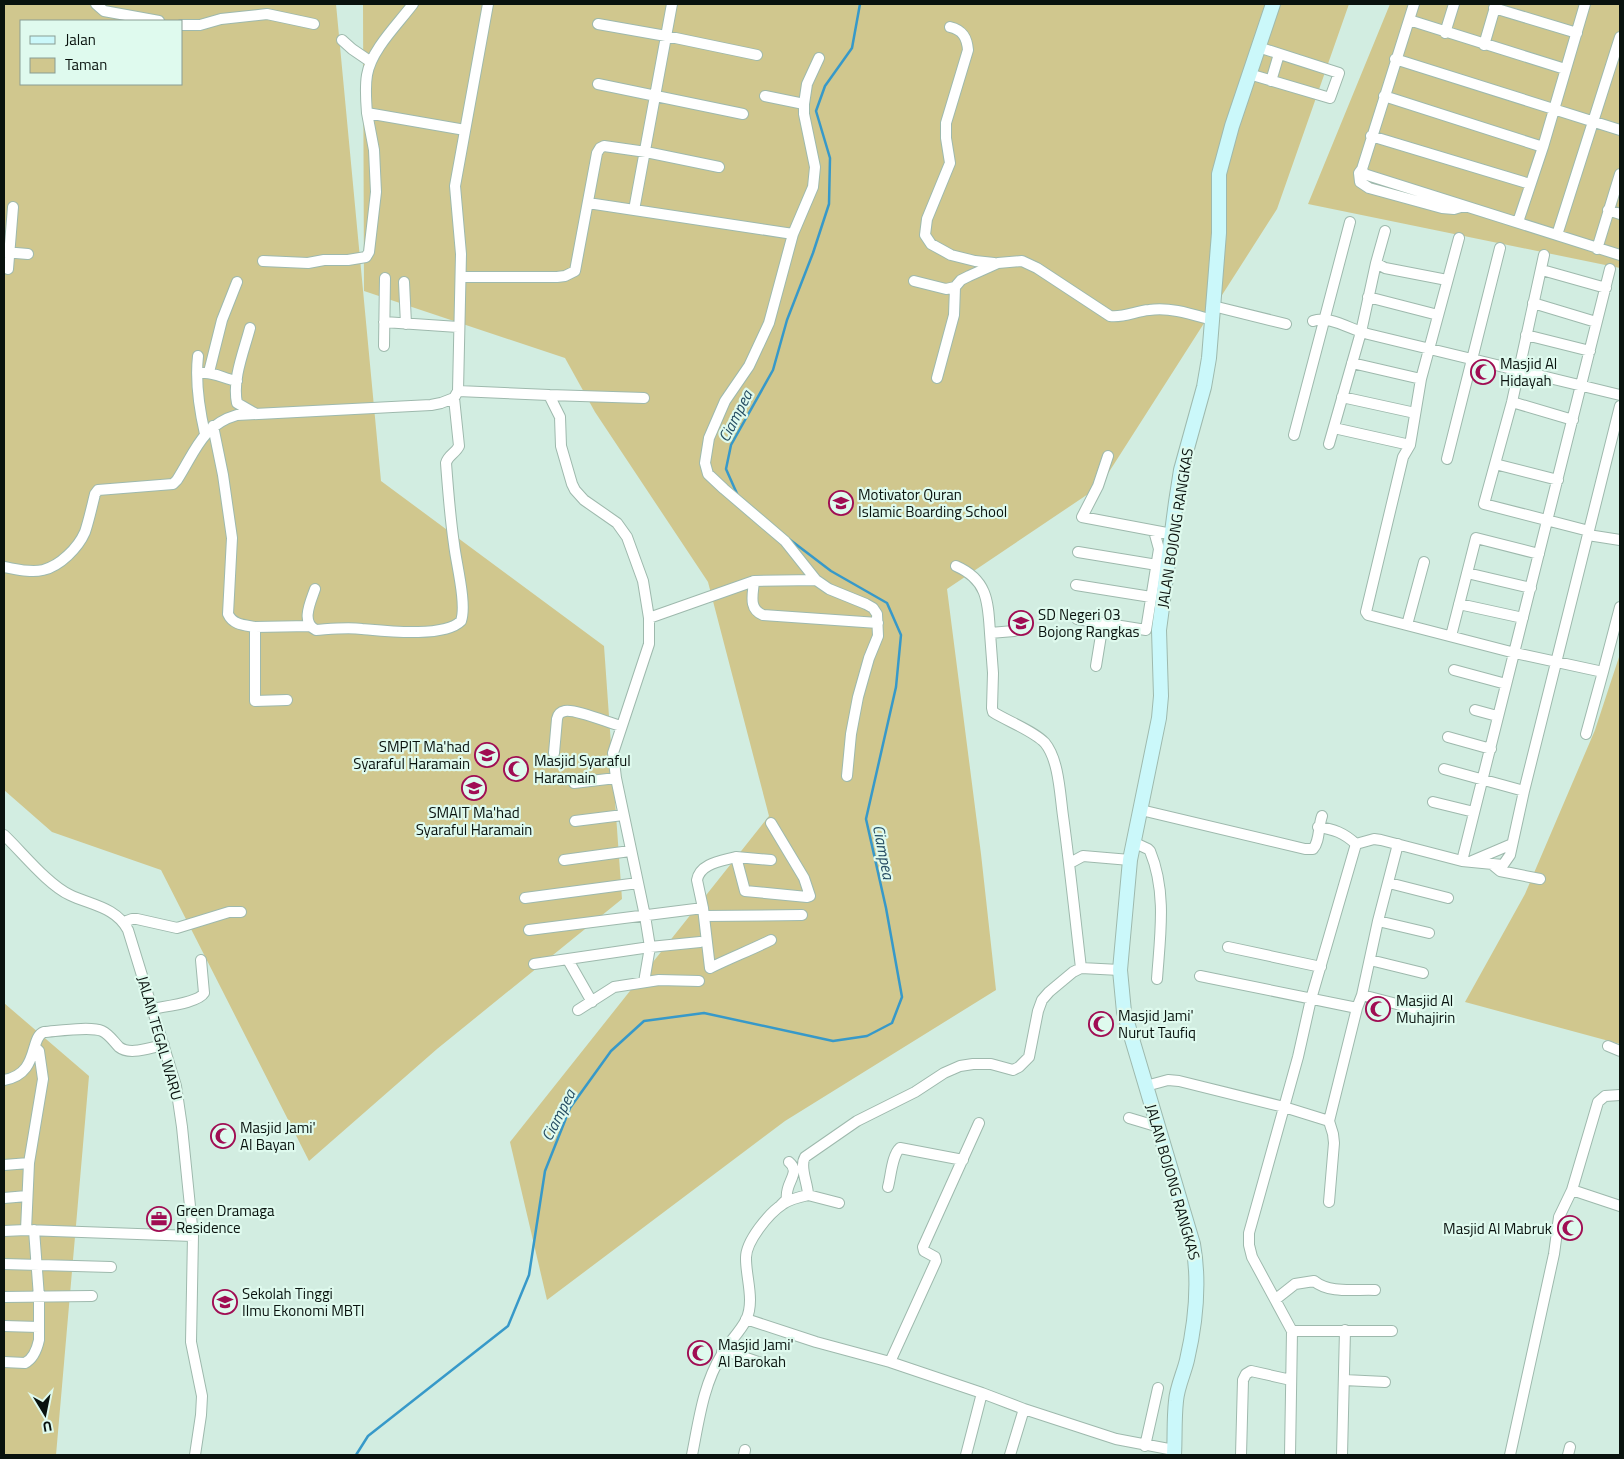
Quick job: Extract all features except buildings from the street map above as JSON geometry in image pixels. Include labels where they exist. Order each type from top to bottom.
[{"type":"main road","name":"JALAN BOJONG RANGKAS","points":[[1174,1453],[1176,1400],[1187,1358],[1196,1307],[1198,1276],[1193,1244],[1124,1012],[1120,970],[1130,860],[1142,810],[1159,718],[1161,696],[1159,630],[1172,534],[1182,470],[1210,358],[1212,306],[1219,233],[1219,174],[1227,142],[1273,4]]},
{"type":"street","points":[[96,4],[104,11],[154,20]]},
{"type":"street","points":[[261,15],[262,4]]},
{"type":"street","points":[[263,260],[308,263],[324,260],[366,258],[369,252],[376,192],[374,150],[366,114],[366,76],[378,49],[413,4]]},
{"type":"street","points":[[213,426],[224,475],[232,538],[228,614],[232,621],[255,627],[310,626],[316,630],[338,628],[402,632],[433,630],[453,626],[461,621],[463,615],[462,602],[453,542],[446,463],[447,458],[459,446],[456,395],[461,248],[454,192],[488,4]]},
{"type":"street","points":[[634,210],[672,4]]},
{"type":"street","points":[[1414,4],[1395,59],[1362,169],[1364,174],[1620,255]]},
{"type":"street","points":[[1445,33],[1454,4]]},
{"type":"street","points":[[1518,222],[1543,147],[1585,4]]},
{"type":"street","points":[[1484,45],[1495,6],[1577,33]]},
{"type":"street","points":[[182,25],[200,25],[221,20],[261,15],[273,15],[314,24]]},
{"type":"street","points":[[1409,20],[1445,33],[1565,69]]},
{"type":"street","points":[[598,24],[757,55]]},
{"type":"street","points":[[950,27],[962,32],[967,40],[967,57],[946,123],[950,163],[927,218],[926,235],[931,244],[951,255],[975,261],[998,263],[1014,261],[1029,264],[1110,316],[1159,309],[1187,313],[1212,320]]},
{"type":"street","points":[[1557,235],[1620,37]]},
{"type":"street","points":[[342,40],[352,50],[371,62]]},
{"type":"street","points":[[1249,74],[1330,98],[1339,73],[1258,47]]},
{"type":"street","points":[[1271,81],[1279,54]]},
{"type":"street","points":[[818,58],[807,84],[804,104],[804,114],[815,175],[814,188],[793,234],[783,265],[769,323],[749,366],[725,401],[709,438],[705,463],[708,474],[724,490],[785,541],[816,580],[830,589],[866,604],[873,608],[876,614],[878,636],[869,658],[858,697],[851,734],[847,776]]},
{"type":"street","points":[[1395,59],[1620,130]]},
{"type":"street","points":[[598,84],[743,114]]},
{"type":"street","points":[[765,96],[804,104]]},
{"type":"street","points":[[1384,96],[1543,147]]},
{"type":"street","points":[[366,114],[465,130]]},
{"type":"street","points":[[1372,136],[1530,184]]},
{"type":"street","points":[[461,278],[538,278],[565,276],[575,271],[597,153],[600,148],[610,146],[720,167]]},
{"type":"street","points":[[1597,249],[1620,174]]},
{"type":"street","points":[[588,203],[793,234]]},
{"type":"street","points":[[8,269],[6,252],[13,207]]},
{"type":"street","points":[[1608,210],[1620,214]]},
{"type":"street","points":[[1294,435],[1350,222]]},
{"type":"street","points":[[1329,444],[1361,332],[1385,231]]},
{"type":"street","points":[[1459,238],[1421,379],[1410,445],[1403,457],[1366,612],[1368,615],[1514,653],[1603,672]]},
{"type":"street","points":[[1447,459],[1500,248]]},
{"type":"street","points":[[6,252],[28,254]]},
{"type":"street","points":[[1544,255],[1512,402],[1484,504],[1620,540]]},
{"type":"street","points":[[914,281],[946,289],[955,287],[969,276],[998,263]]},
{"type":"street","points":[[1376,263],[1385,268],[1448,280]]},
{"type":"street","points":[[1466,861],[1474,812],[1491,749],[1497,716],[1531,588],[1610,269]]},
{"type":"street","points":[[1542,270],[1606,288]]},
{"type":"street","points":[[384,346],[385,278]]},
{"type":"street","points":[[209,372],[222,320],[237,282]]},
{"type":"street","points":[[404,282],[406,324]]},
{"type":"street","points":[[938,378],[954,315],[955,287]]},
{"type":"street","points":[[1368,297],[1438,314]]},
{"type":"street","points":[[1534,303],[1596,322]]},
{"type":"street","points":[[1212,306],[1286,324]]},
{"type":"street","points":[[1313,322],[1325,319],[1361,332],[1620,395]]},
{"type":"street","points":[[384,322],[458,327]]},
{"type":"street","points":[[250,328],[237,381],[236,394],[238,402],[257,415]]},
{"type":"street","points":[[1526,335],[1590,351]]},
{"type":"street","points":[[198,356],[196,373],[199,404],[205,434]]},
{"type":"street","points":[[1352,363],[1421,379]]},
{"type":"street","points":[[196,373],[209,372],[225,379],[237,381]]},
{"type":"street","points":[[4,567],[42,570],[60,562],[72,550],[84,533],[95,494],[98,490],[173,484],[205,434],[221,421],[237,415],[431,405],[441,403],[456,395],[644,398]]},
{"type":"street","points":[[549,395],[560,417],[561,446],[572,484],[584,500],[617,523],[627,537],[643,581],[649,618],[649,644],[613,753],[623,815],[650,948],[644,982]]},
{"type":"street","points":[[1342,397],[1415,413]]},
{"type":"street","points":[[1512,402],[1572,420]]},
{"type":"street","points":[[1356,844],[1374,839],[1466,861],[1503,865],[1510,855],[1524,791],[1620,406]]},
{"type":"street","points":[[1334,428],[1410,445]]},
{"type":"street","points":[[1108,456],[1098,486],[1082,518],[1172,534]]},
{"type":"street","points":[[1494,464],[1558,480]]},
{"type":"street","points":[[1077,619],[1146,630],[1159,548],[1154,531]]},
{"type":"street","points":[[1451,636],[1476,538],[1539,554]]},
{"type":"street","points":[[1078,552],[1156,564]]},
{"type":"street","points":[[1407,625],[1424,562]]},
{"type":"street","points":[[956,566],[977,580],[983,589],[988,608],[993,673],[993,712],[1040,739],[1049,749],[1056,768],[1070,862],[1081,968]]},
{"type":"street","points":[[1467,573],[1531,588]]},
{"type":"street","points":[[649,618],[754,581],[816,580]]},
{"type":"street","points":[[754,581],[752,605],[759,614],[878,622]]},
{"type":"street","points":[[1076,585],[1151,597]]},
{"type":"street","points":[[310,626],[307,616],[315,589]]},
{"type":"street","points":[[1459,604],[1523,618]]},
{"type":"street","points":[[1586,734],[1620,607]]},
{"type":"street","points":[[1096,666],[1103,623]]},
{"type":"street","points":[[255,627],[255,701],[287,700]]},
{"type":"street","points":[[990,633],[1014,631]]},
{"type":"street","points":[[1454,670],[1506,684]]},
{"type":"street","points":[[1475,710],[1497,716]]},
{"type":"street","points":[[554,753],[557,719],[558,715],[562,712],[574,712],[621,726]]},
{"type":"street","points":[[1448,737],[1491,749]]},
{"type":"street","points":[[1444,770],[1524,791]]},
{"type":"street","points":[[574,783],[616,778]]},
{"type":"street","points":[[1433,802],[1474,812]]},
{"type":"street","points":[[1142,810],[1305,849],[1313,849],[1316,846],[1318,827],[1322,816]]},
{"type":"street","points":[[575,821],[623,815]]},
{"type":"street","points":[[736,857],[744,891],[810,896],[804,878],[771,823]]},
{"type":"street","points":[[1318,827],[1340,832],[1356,844]]},
{"type":"street","points":[[4,835],[57,889],[70,896],[111,911],[124,922],[137,919],[177,928],[229,912],[241,912]]},
{"type":"street","points":[[1135,844],[1148,848],[1150,851],[1160,890],[1162,908],[1157,979]]},
{"type":"street","points":[[1290,1455],[1292,1331],[1276,1298],[1252,1257],[1249,1245],[1250,1233],[1298,1057],[1311,998],[1356,844]]},
{"type":"street","points":[[1329,1202],[1334,1134],[1329,1121],[1398,844]]},
{"type":"street","points":[[1466,861],[1512,844]]},
{"type":"street","points":[[564,860],[630,851]]},
{"type":"street","points":[[1070,862],[1084,856],[1130,860]]},
{"type":"street","points":[[771,860],[736,857],[704,868],[697,880],[704,912],[710,968],[732,956],[748,952],[771,940]]},
{"type":"street","points":[[1491,864],[1500,871],[1540,879]]},
{"type":"street","points":[[525,898],[638,882]]},
{"type":"street","points":[[1389,883],[1448,898]]},
{"type":"street","points":[[529,930],[645,916],[704,912],[802,915]]},
{"type":"street","points":[[1378,921],[1429,932]]},
{"type":"street","name":"JALAN TEGAL WARU","points":[[124,922],[164,1045],[176,1086],[180,1108],[193,1236],[190,1332],[202,1396],[201,1415],[194,1455]]},
{"type":"street","points":[[534,964],[700,942]]},
{"type":"street","points":[[1228,947],[1321,967]]},
{"type":"street","points":[[152,1009],[196,1000],[203,996],[201,960]]},
{"type":"street","points":[[568,960],[592,1002]]},
{"type":"street","points":[[1370,960],[1423,973]]},
{"type":"street","points":[[808,1195],[808,1186],[802,1164],[803,1158],[857,1121],[960,1066],[991,1064],[1013,1070],[1025,1063],[1029,1057],[1042,1000],[1057,985],[1081,968],[1120,970]]},
{"type":"street","points":[[1200,976],[1358,1008]]},
{"type":"street","points":[[578,1010],[614,987],[659,980],[699,981]]},
{"type":"street","points":[[1362,994],[1416,1009]]},
{"type":"street","points":[[4,1080],[11,1079],[25,1069],[33,1056],[37,1038],[40,1033],[44,1032],[89,1029],[103,1031],[127,1051],[164,1045]]},
{"type":"street","points":[[1608,1046],[1620,1051]]},
{"type":"street","points":[[4,1362],[18,1364],[28,1362],[38,1346],[39,1297],[27,1196],[29,1163],[42,1079],[39,1051],[35,1047]]},
{"type":"street","points":[[1146,1086],[1168,1080],[1179,1082],[1284,1107],[1329,1121]]},
{"type":"street","points":[[1510,1455],[1554,1254],[1558,1222],[1572,1190],[1598,1102],[1605,1096],[1620,1095]]},
{"type":"street","points":[[1129,1118],[1159,1127]]},
{"type":"street","points":[[890,1362],[936,1261],[935,1257],[924,1251],[923,1247],[979,1123]]},
{"type":"street","points":[[888,1187],[897,1150],[900,1148],[963,1160]]},
{"type":"street","points":[[692,1455],[705,1390],[722,1352],[746,1319],[749,1306],[747,1249],[768,1217],[787,1199],[786,1188],[793,1178],[794,1170],[793,1165],[789,1162]]},
{"type":"street","points":[[4,1165],[29,1163]]},
{"type":"street","points":[[1572,1190],[1620,1206]]},
{"type":"street","points":[[781,1206],[791,1200],[808,1195],[839,1203]]},
{"type":"street","points":[[4,1198],[27,1196]]},
{"type":"street","points":[[4,1231],[30,1230],[193,1236]]},
{"type":"street","points":[[4,1264],[111,1267]]},
{"type":"street","points":[[1276,1298],[1295,1284],[1314,1281],[1333,1290],[1375,1290]]},
{"type":"street","points":[[4,1297],[92,1296]]},
{"type":"street","points":[[746,1319],[816,1342],[890,1362],[1116,1439],[1174,1453]]},
{"type":"street","points":[[4,1326],[39,1327]]},
{"type":"street","points":[[1342,1455],[1345,1330]]},
{"type":"street","points":[[1292,1331],[1392,1330]]},
{"type":"street","points":[[722,1352],[729,1352],[761,1363]]},
{"type":"street","points":[[1241,1455],[1244,1380],[1246,1374],[1251,1372],[1291,1380]]},
{"type":"street","points":[[1344,1380],[1385,1382]]},
{"type":"street","points":[[1145,1446],[1158,1388]]},
{"type":"street","points":[[966,1455],[982,1393]]},
{"type":"street","points":[[1010,1455],[1024,1409]]},
{"type":"green space","points":[[4,4],[336,4],[381,481],[604,646],[622,899],[437,1049],[309,1161],[161,870],[52,832],[4,790]]},
{"type":"green space","points":[[363,4],[1349,4],[1277,209],[1100,486],[947,589],[981,854],[996,990],[785,1121],[547,1300],[510,1142],[769,816],[708,582],[595,412],[565,358],[364,291]]},
{"type":"green space","points":[[1390,4],[1620,4],[1620,268],[1308,204]]},
{"type":"green space","points":[[1620,654],[1620,1044],[1465,1002],[1525,894],[1595,730]]},
{"type":"green space","points":[[4,1003],[89,1076],[56,1455],[4,1455]]},
{"type":"waterway","name":"Ciampea","points":[[738,496],[726,469],[731,445],[773,370],[787,320],[813,253],[829,204],[830,158],[816,111],[825,86],[852,48],[860,4]]},
{"type":"waterway","name":"Ciampea","points":[[356,1455],[368,1436],[508,1326],[529,1275],[545,1171],[570,1108],[611,1051],[644,1021],[704,1013],[833,1041],[867,1036],[892,1023],[902,997],[886,908],[866,819],[896,687],[901,635],[887,603],[831,571],[789,539]]},
{"type":"place","name":"Masjid Al Hidayah","points":[[1483,372]]},
{"type":"place","name":"Motivator Quran Islamic Boarding School","points":[[841,503]]},
{"type":"place","name":"SD Negeri 03 Bojong Rangkas","points":[[1021,623]]},
{"type":"place","name":"SMPIT Ma'had Syaraful Haramain","points":[[487,755]]},
{"type":"place","name":"Masjid Syaraful Haramain","points":[[516,769]]},
{"type":"place","name":"SMAIT Ma'had Syaraful Haramain","points":[[474,788]]},
{"type":"place","name":"Masjid Al Muhajirin","points":[[1378,1009]]},
{"type":"place","name":"Masjid Jami' Nurut Taufiq","points":[[1101,1024]]},
{"type":"place","name":"Masjid Jami' Al Bayan","points":[[223,1136]]},
{"type":"place","name":"Green Dramaga Residence","points":[[159,1219]]},
{"type":"place","name":"Masjid Al Mabruk","points":[[1570,1228]]},
{"type":"place","name":"Sekolah Tinggi Ilmu Ekonomi MBTI","points":[[225,1302]]},
{"type":"place","name":"Masjid Jami' Al Barokah","points":[[700,1353]]}]
